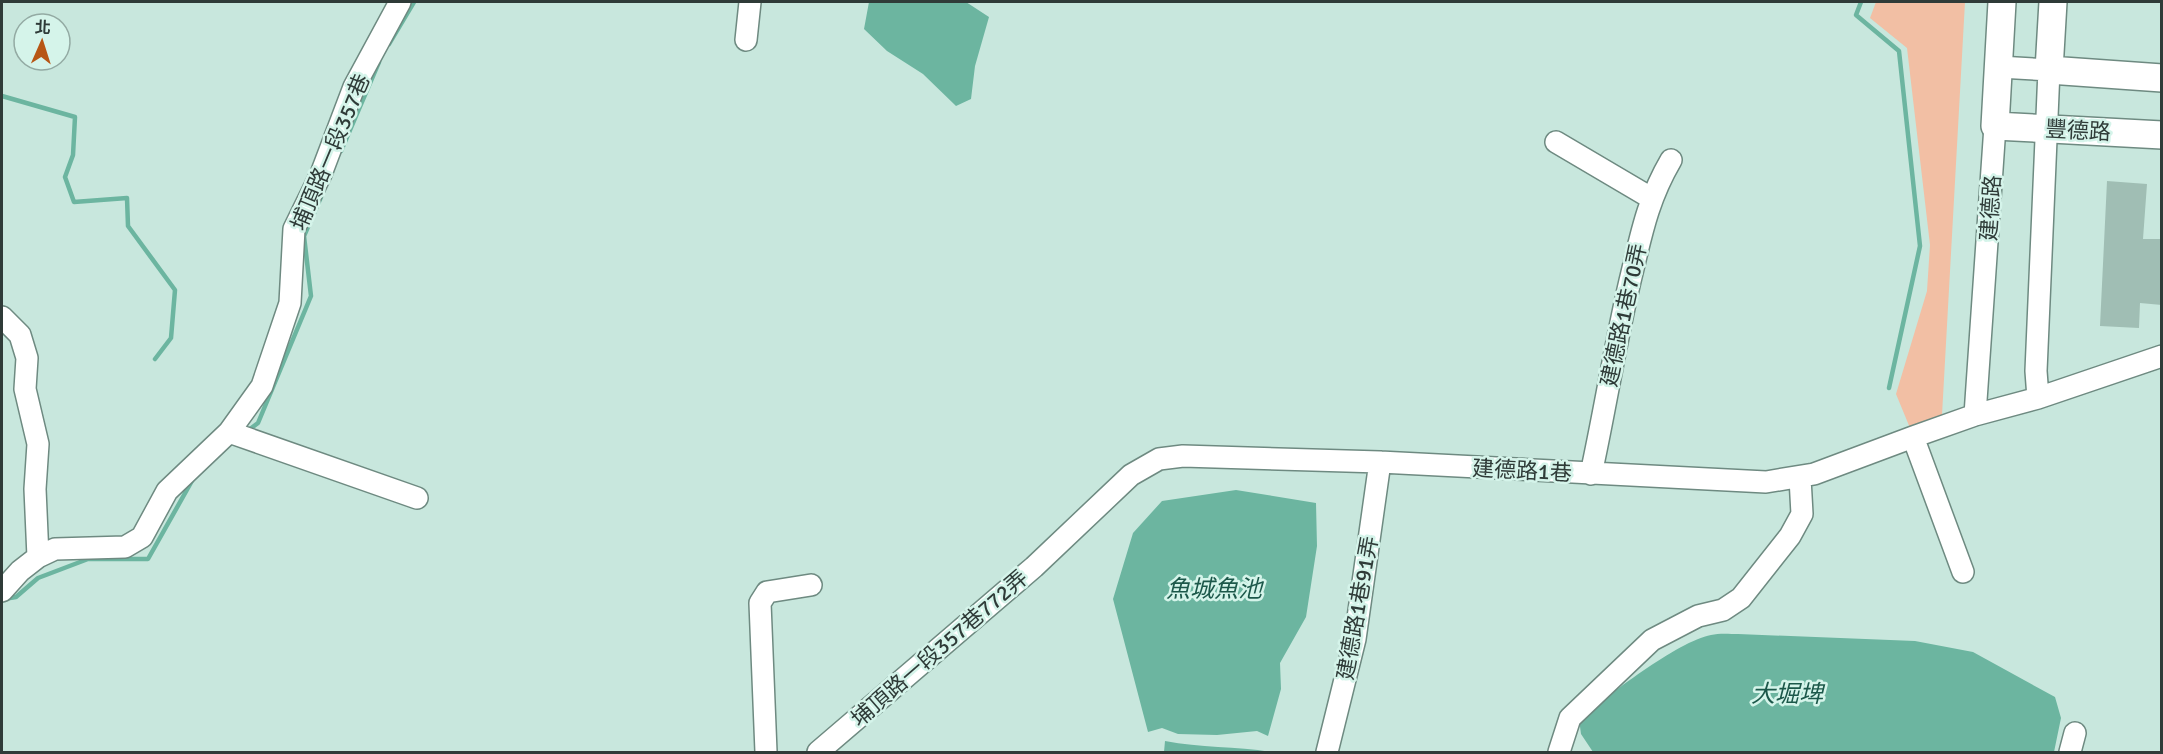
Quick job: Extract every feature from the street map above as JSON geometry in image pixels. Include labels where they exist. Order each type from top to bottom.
[{"type":"main road","name":"建德路","points":[[1995,126],[2002,2]]},
{"type":"main road","points":[[2053,2],[2049,70],[2162,78]]},
{"type":"main road","name":"豐德路","points":[[1995,126],[2162,135]]},
{"type":"street","name":"埔頂路一段357巷","points":[[2,591],[20,571],[38,557],[55,549],[125,547],[142,537],[166,491],[229,432],[262,386],[290,303],[294,229],[321,174],[354,87],[400,2]]},
{"type":"street","points":[[746,40],[750,2]]},
{"type":"street","points":[[1999,67],[2049,70],[2036,371],[2038,399]]},
{"type":"street","name":"建德路","points":[[1975,415],[1995,126]]},
{"type":"street","points":[[1556,142],[1651,198]]},
{"type":"street","name":"建德路1巷70弄","points":[[1590,474],[1615,343],[1651,198],[1671,160]]},
{"type":"street","points":[[2,317],[20,335],[27,358],[25,389],[38,444],[35,489],[38,557]]},
{"type":"street","name":"建德路1巷","points":[[1034,567],[1131,475],[1159,459],[1183,456],[1380,462],[1766,483],[1800,478],[1975,415],[2038,399],[2162,356]]},
{"type":"street","points":[[229,432],[417,498]]},
{"type":"street","points":[[1913,436],[1963,572]]},
{"type":"street","name":"建德路1巷91弄","points":[[1327,753],[1355,639],[1380,462]]},
{"type":"street","points":[[1559,753],[1570,718],[1652,640],[1698,616],[1723,610],[1741,598],[1790,536],[1802,514],[1800,478]]},
{"type":"street","name":"埔頂路一段357巷772弄","points":[[818,753],[1034,567]]},
{"type":"street","points":[[766,753],[760,603],[767,592],[811,585]]},
{"type":"shaded area","points":[[1876,2],[1965,2],[1942,415],[1910,428],[1896,394],[1927,291],[1930,245],[1907,48],[1870,18]]},
{"type":"water","points":[[869,2],[966,2],[989,17],[975,66],[971,99],[956,106],[923,74],[887,51],[864,29]]},
{"type":"water","name":"魚城魚池","points":[[1236,490],[1316,503],[1317,546],[1306,617],[1280,663],[1281,689],[1268,736],[1257,731],[1217,735],[1178,734],[1162,728],[1148,732],[1113,599],[1133,533],[1162,501]]},
{"type":"water","name":"大堀埤","points":[[1711,635],[1915,641],[1973,652],[2055,697],[2061,718],[2054,752],[1593,752],[1581,734],[1579,719],[1606,697],[1662,658],[1697,639]]},
{"type":"water","points":[[1165,741],[1191,745],[1271,752],[1164,752]]},
{"type":"building","points":[[2107,181],[2147,184],[2143,239],[2162,239],[2162,305],[2140,303],[2139,328],[2100,326]]},
{"type":"waterway","points":[[389,44],[414,2]]},
{"type":"waterway","points":[[1861,2],[1856,15],[1899,51],[1920,246],[1889,388]]},
{"type":"waterway","points":[[341,151],[379,62]]},
{"type":"waterway","points":[[2,96],[75,117],[73,155],[65,177],[74,202],[127,198],[128,226],[175,290],[171,338],[155,359]]},
{"type":"waterway","points":[[246,432],[258,423],[311,296],[304,236],[321,197]]},
{"type":"waterway","points":[[4,599],[16,597],[38,578],[88,559],[148,559],[193,479]]}]
